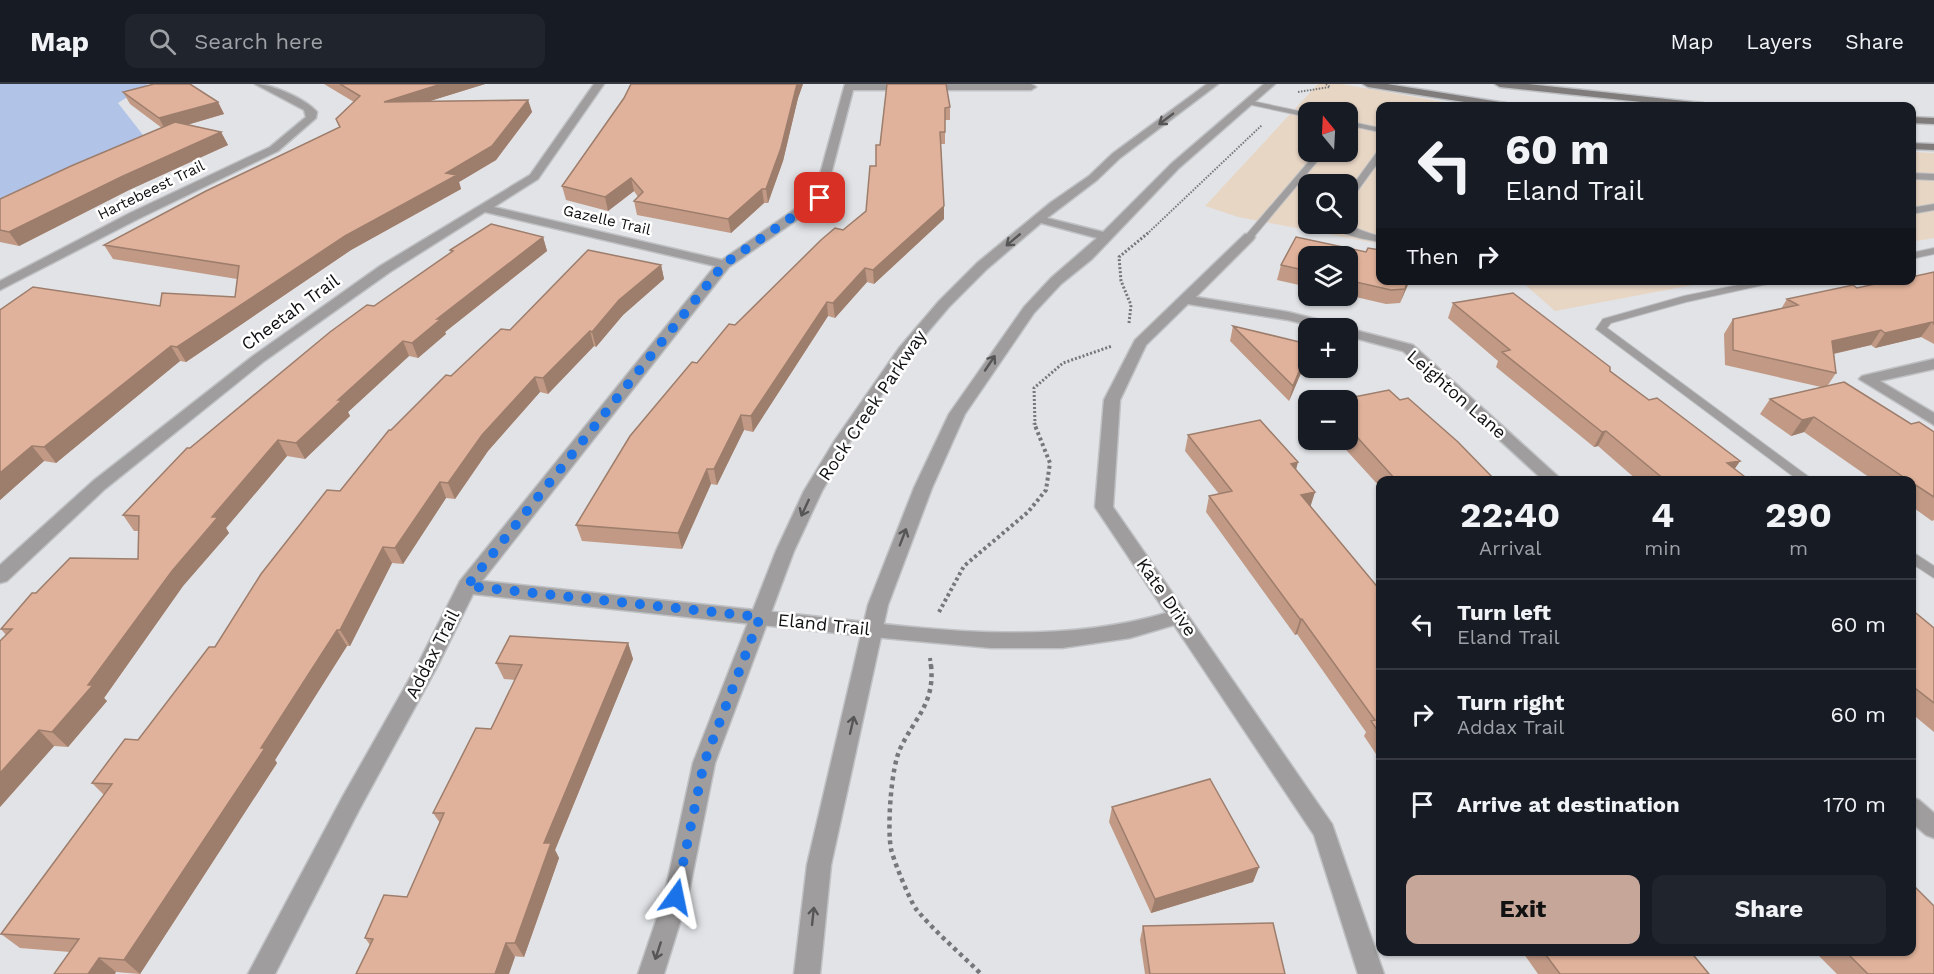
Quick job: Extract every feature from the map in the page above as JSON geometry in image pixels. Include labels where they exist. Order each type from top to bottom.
[{"type":"main road","points":[[1368,84],[1481,102]]},
{"type":"main road","points":[[1500,84],[1666,102]]},
{"type":"main road","points":[[1916,120],[1934,120]]},
{"type":"main road","points":[[1916,146],[1934,147]]},
{"type":"street","name":"Hartebeest Trail","points":[[0,286],[116,225],[274,149],[312,116],[308,108],[260,84]]},
{"type":"street","name":"Cheetah Trail","points":[[0,576],[99,485],[221,387],[345,297],[537,174],[599,84]]},
{"type":"street","name":"Rock Creek Parkway","points":[[651,974],[676,897],[704,763],[786,552],[813,492],[843,440],[904,351],[944,304],[982,266],[1038,219],[1093,178],[1116,156],[1212,84]]},
{"type":"street","points":[[807,974],[819,865],[878,606],[923,488],[957,414],[1029,310],[1056,281],[1087,256],[1175,166],[1270,84]]},
{"type":"street","points":[[850,86],[1031,87]]},
{"type":"street","name":"Addax Trail","points":[[261,974],[351,803],[428,665],[467,586],[724,264],[820,198],[850,86]]},
{"type":"street","name":"Gazelle Trail","points":[[482,208],[724,264]]},
{"type":"street","points":[[1038,219],[1106,237]]},
{"type":"street","name":"Kate Drive","points":[[1249,237],[1140,343],[1112,400],[1104,507],[1324,831],[1371,974]]},
{"type":"street","points":[[1185,299],[1298,319]]},
{"type":"street","name":"Leighton Lane","points":[[1358,335],[1408,348],[1549,476]]},
{"type":"street","points":[[1934,364],[1868,379],[1934,420]]},
{"type":"street","name":"Eland Trail","points":[[467,586],[873,630],[991,640],[1062,640],[1130,631],[1180,616]]},
{"type":"street","points":[[1916,812],[1934,828]]},
{"type":"lane","points":[[1250,102],[1298,113]]},
{"type":"lane","points":[[1358,125],[1376,129]]},
{"type":"lane","points":[[1358,184],[1376,159]]},
{"type":"lane","points":[[1249,237],[1313,162]]},
{"type":"lane","points":[[1916,176],[1934,177]]},
{"type":"lane","points":[[1916,211],[1934,207]]},
{"type":"lane","points":[[1358,234],[1376,238]]},
{"type":"lane","points":[[1916,255],[1934,251]]},
{"type":"lane","points":[[1755,285],[1684,299],[1607,321],[1601,329],[1802,476]]},
{"type":"lane","points":[[1916,560],[1934,573]]},
{"type":"path","points":[[1129,326],[1131,305],[1121,281],[1119,257],[1164,220],[1279,108],[1283,100],[1296,93],[1330,87],[1326,84]]},
{"type":"path","points":[[981,974],[914,906],[891,849],[890,807],[896,757],[908,731],[924,710],[933,683],[929,663],[940,605],[964,566],[1028,512],[1046,490],[1050,463],[1033,420],[1034,388],[1063,363],[1112,347],[1117,340]]},
{"type":"shaded area","points":[[0,84],[148,84],[118,103],[143,135],[0,203]]},
{"type":"shaded area","points":[[1318,84],[1341,84],[1445,102],[1376,102],[1376,243],[1327,234],[1358,234],[1358,174],[1298,174],[1298,228],[1238,217],[1205,206],[1298,106],[1298,162],[1358,162],[1358,102],[1301,102]]},
{"type":"shaded area","points":[[1916,152],[1934,153],[1934,238],[1916,241]]},
{"type":"shaded area","points":[[1526,285],[1693,285],[1555,311]]},
{"type":"building","points":[[154,84],[190,84],[218,102],[159,118],[123,92]]},
{"type":"building","points":[[340,84],[441,84],[384,102],[528,100],[492,146],[446,173],[457,175],[345,236],[177,347],[171,346],[44,447],[32,446],[0,473],[0,310],[33,287],[160,306],[162,293],[235,297],[239,266],[104,245],[206,191],[340,127],[336,119],[360,96]]},
{"type":"building","points":[[631,84],[797,84],[781,148],[766,189],[762,189],[728,219],[634,201],[643,192],[631,178],[605,197],[562,186],[624,98]]},
{"type":"building","points":[[887,84],[946,84],[950,107],[945,108],[945,132],[940,132],[944,206],[873,270],[865,268],[833,303],[827,302],[751,416],[741,415],[714,469],[707,469],[678,533],[576,525],[630,436],[692,362],[697,363],[729,324],[735,325],[821,240],[835,228],[843,230],[866,211],[870,166],[876,166],[876,145],[880,145]]},
{"type":"building","points":[[175,122],[221,132],[121,177],[9,232],[0,230],[0,199]]},
{"type":"building","points":[[491,224],[543,237],[437,319],[441,319],[412,343],[403,341],[338,400],[342,400],[296,443],[278,440],[212,517],[218,517],[172,571],[88,685],[93,685],[52,732],[39,730],[0,773],[0,641],[12,629],[1,629],[32,593],[36,593],[70,558],[138,559],[139,516],[123,515],[187,448],[190,448],[330,332],[367,305],[374,306],[453,251],[450,250]]},
{"type":"building","points":[[1296,237],[1338,246],[1298,246],[1298,269],[1281,265]]},
{"type":"building","points":[[1368,248],[1376,249],[1376,285],[1406,285],[1405,289],[1391,290],[1358,282],[1358,250],[1366,252]]},
{"type":"building","points":[[588,250],[661,265],[619,300],[592,332],[590,331],[543,378],[535,377],[482,435],[448,483],[440,482],[395,548],[383,547],[340,630],[337,630],[261,748],[265,748],[124,960],[99,958],[88,974],[54,974],[79,939],[1,934],[112,784],[92,783],[125,739],[138,740],[209,647],[215,647],[261,574],[327,490],[340,491],[389,430],[446,375],[451,376],[501,329],[510,330]]},
{"type":"building","points":[[1934,272],[1934,324],[1932,322],[1885,333],[1881,330],[1832,341],[1836,373],[1733,350],[1733,319],[1798,305],[1787,299],[1853,285],[1857,288],[1870,285],[1916,285],[1916,276]]},
{"type":"building","points":[[1513,293],[1610,367],[1610,371],[1649,400],[1657,398],[1740,461],[1727,463],[1744,476],[1660,476],[1606,431],[1602,432],[1502,352],[1510,350],[1453,303]]},
{"type":"building","points":[[1233,326],[1298,342],[1298,374],[1293,386]]},
{"type":"building","points":[[1844,382],[1911,424],[1919,422],[1934,432],[1934,497],[1916,485],[1916,476],[1902,476],[1814,417],[1802,420],[1770,399]]},
{"type":"building","points":[[1389,390],[1400,400],[1408,398],[1458,442],[1491,476],[1392,476],[1358,438],[1358,396]]},
{"type":"building","points":[[1260,420],[1298,462],[1291,464],[1315,492],[1301,495],[1376,585],[1376,728],[1371,721],[1375,720],[1209,496],[1232,491],[1188,435]]},
{"type":"building","points":[[1916,613],[1934,628],[1934,703],[1916,689]]},
{"type":"building","points":[[510,636],[628,643],[544,843],[551,843],[515,943],[506,943],[495,974],[356,974],[373,939],[365,938],[384,895],[407,897],[444,813],[433,813],[476,728],[491,729],[522,665],[496,663]]},
{"type":"building","points":[[1210,779],[1259,867],[1155,899],[1112,807]]},
{"type":"building","points":[[1916,888],[1934,906],[1934,974],[1868,974],[1850,956],[1916,956]]},
{"type":"building","points":[[1273,923],[1285,974],[1150,974],[1143,926]]},
{"type":"building","points":[[1547,956],[1694,956],[1709,974],[1560,974]]},
{"type":"route","points":[[676,897],[704,763],[760,617],[467,586],[724,264],[820,198]]}]
